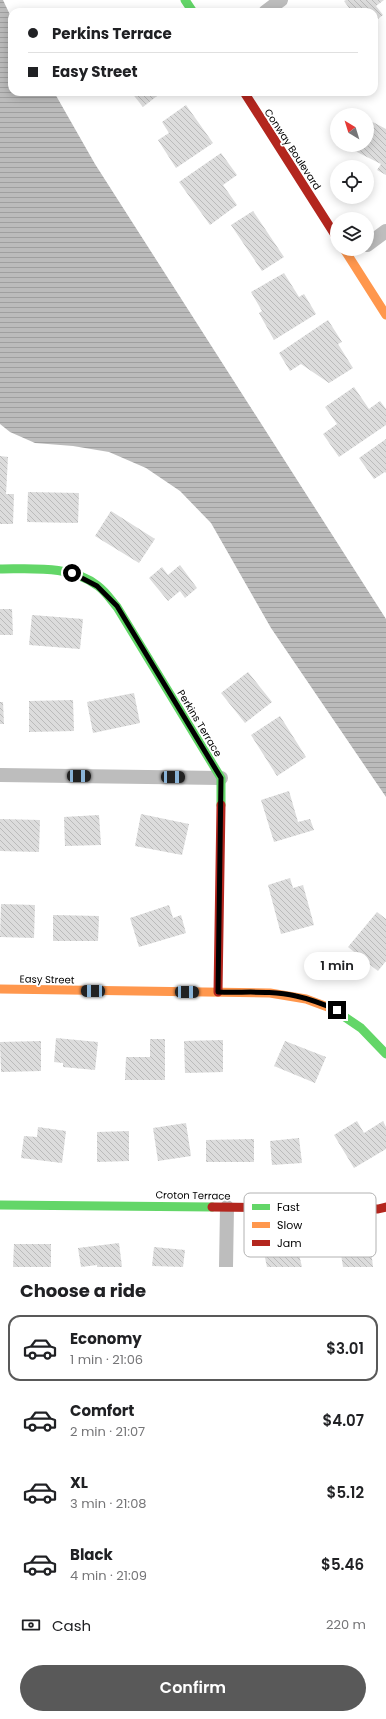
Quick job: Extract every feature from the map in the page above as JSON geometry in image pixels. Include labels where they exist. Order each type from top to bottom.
[{"type":"street","points":[[270,8],[280,0]]},
{"type":"street","name":"Conway Boulevard","points":[[247,96],[330,227]]},
{"type":"street","points":[[374,240],[386,231]]},
{"type":"street","points":[[348,256],[386,315]]},
{"type":"street","name":"Perkins Terrace","points":[[0,569],[50,570],[72,573],[97,586],[117,606],[221,778]]},
{"type":"street","points":[[0,775],[221,778],[218,992]]},
{"type":"street","name":"Easy Street","points":[[0,989],[270,993],[294,995],[316,1001],[337,1010],[356,1023],[386,1054]]},
{"type":"street","name":"Croton Terrace","points":[[0,1204],[244,1207]]},
{"type":"street","points":[[226,1267],[227,1207]]},
{"type":"street","name":"Croton Terrace","points":[[376,1209],[386,1207]]},
{"type":"shaded area","points":[[0,0],[3,0],[8,11],[8,96],[56,96],[95,164],[386,619],[386,797],[271,628],[211,523],[180,491],[146,468],[109,452],[73,446],[35,443],[10,432],[0,424]]},
{"type":"building","points":[[384,0],[376,6],[378,8],[349,8],[344,1]]},
{"type":"building","points":[[378,9],[383,15],[378,19]]},
{"type":"building","points":[[134,96],[157,96],[143,107]]},
{"type":"building","points":[[186,105],[213,143],[176,168],[158,140],[169,133],[162,122]]},
{"type":"building","points":[[374,123],[386,129],[386,175],[377,170],[381,164],[357,152],[374,152]]},
{"type":"building","points":[[221,153],[237,175],[223,185],[237,205],[210,225],[179,182]]},
{"type":"building","points":[[253,211],[284,257],[262,271],[231,225]]},
{"type":"building","points":[[284,273],[299,297],[304,294],[316,314],[274,340],[259,313],[262,311],[251,292]]},
{"type":"building","points":[[328,320],[342,342],[338,344],[353,368],[329,383],[301,364],[290,371],[279,353]]},
{"type":"building","points":[[354,387],[369,409],[380,401],[386,409],[386,425],[339,457],[323,434],[337,424],[325,407]]},
{"type":"building","points":[[386,439],[386,473],[385,472],[374,479],[359,458]]},
{"type":"building","points":[[0,456],[8,457],[6,494],[14,494],[13,524],[0,524]]},
{"type":"building","points":[[28,492],[79,493],[78,523],[27,522]]},
{"type":"building","points":[[111,511],[155,539],[139,563],[95,536]]},
{"type":"building","points":[[180,565],[197,588],[185,598],[180,591],[168,601],[149,578],[162,567],[168,575]]},
{"type":"building","points":[[0,609],[12,609],[13,635],[0,635]]},
{"type":"building","points":[[32,615],[83,619],[80,649],[29,645]]},
{"type":"building","points":[[248,672],[272,702],[245,723],[221,693]]},
{"type":"building","points":[[134,693],[140,723],[93,733],[87,702]]},
{"type":"building","points":[[73,700],[74,731],[29,732],[29,701]]},
{"type":"building","points":[[0,702],[3,702],[4,724],[0,724]]},
{"type":"building","points":[[280,716],[306,757],[277,776],[251,735]]},
{"type":"building","points":[[289,791],[298,822],[310,819],[314,830],[274,842],[261,800]]},
{"type":"building","points":[[141,814],[189,824],[182,855],[135,846]]},
{"type":"building","points":[[99,815],[101,845],[65,846],[64,817]]},
{"type":"building","points":[[0,819],[40,820],[39,852],[0,851]]},
{"type":"building","points":[[290,878],[293,888],[303,885],[314,925],[281,934],[268,885]]},
{"type":"building","points":[[1,904],[35,905],[34,938],[0,937]]},
{"type":"building","points":[[169,905],[173,918],[181,915],[186,933],[139,947],[130,918]]},
{"type":"building","points":[[377,912],[386,919],[386,961],[378,971],[348,947]]},
{"type":"building","points":[[53,915],[99,916],[98,941],[53,941]]},
{"type":"building","points":[[56,1038],[98,1042],[95,1070],[63,1067],[63,1063],[54,1062]]},
{"type":"building","points":[[150,1039],[165,1039],[165,1080],[125,1080],[126,1057],[150,1057]]},
{"type":"building","points":[[223,1040],[223,1072],[185,1073],[184,1041]]},
{"type":"building","points":[[41,1041],[41,1071],[1,1072],[0,1042]]},
{"type":"building","points":[[285,1041],[326,1057],[315,1083],[274,1066]]},
{"type":"building","points":[[357,1121],[364,1133],[383,1121],[386,1127],[386,1149],[354,1168],[334,1135]]},
{"type":"building","points":[[186,1123],[191,1156],[158,1161],[153,1128]]},
{"type":"building","points":[[38,1127],[66,1131],[62,1163],[21,1158],[24,1136],[37,1137]]},
{"type":"building","points":[[129,1131],[129,1161],[97,1162],[97,1132]]},
{"type":"building","points":[[299,1138],[302,1163],[272,1165],[270,1141]]},
{"type":"building","points":[[254,1139],[254,1162],[206,1162],[206,1140]]},
{"type":"building","points":[[119,1243],[122,1267],[97,1267],[97,1265],[81,1267],[78,1248]]},
{"type":"building","points":[[14,1244],[51,1244],[51,1267],[13,1267]]},
{"type":"building","points":[[154,1247],[185,1250],[183,1267],[152,1266]]},
{"type":"building","points":[[265,1257],[300,1257],[302,1267],[267,1267]]},
{"type":"building","points":[[341,1257],[372,1257],[373,1267],[343,1267]]},
{"type":"traffic: fast","points":[[185,0],[190,8]]},
{"type":"traffic: fast","points":[[0,569],[64,571],[88,579],[106,593],[117,607],[221,778],[221,805]]},
{"type":"traffic: fast","points":[[333,1009],[361,1028],[386,1054]]},
{"type":"traffic: fast","points":[[0,1205],[212,1207]]},
{"type":"traffic: slow","points":[[348,256],[386,315]]},
{"type":"traffic: slow","points":[[0,989],[270,993],[306,999],[333,1009]]},
{"type":"traffic: jam","points":[[247,96],[330,227]]},
{"type":"traffic: jam","points":[[218,992],[221,805]]},
{"type":"traffic: jam","points":[[212,1207],[244,1207]]},
{"type":"traffic: jam","points":[[376,1209],[386,1207]]},
{"type":"route","points":[[72,573],[97,586],[117,606],[221,778],[218,992],[294,995],[316,1001],[337,1010]]}]
